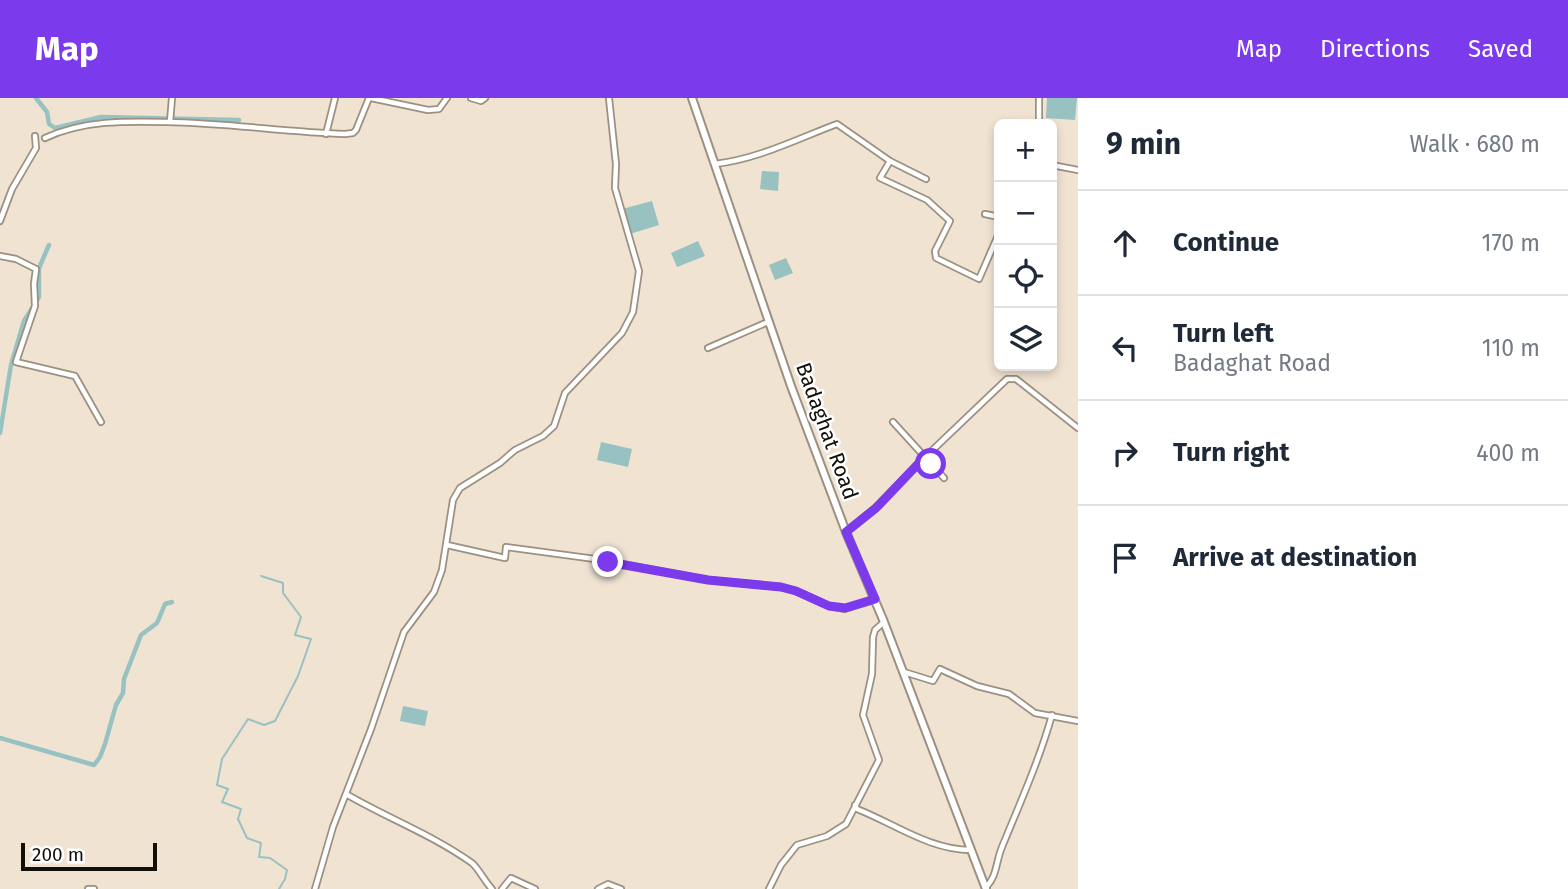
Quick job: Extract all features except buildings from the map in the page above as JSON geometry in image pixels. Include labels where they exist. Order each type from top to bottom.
[{"type":"main road","name":"Badaghat Road","points":[[692,98],[768,322],[846,532],[904,672],[985,888]]},
{"type":"street","points":[[170,122],[172,98]]},
{"type":"street","points":[[326,134],[335,98]]},
{"type":"street","points":[[45,138],[58,132],[118,121],[241,125],[326,134],[353,133],[370,98],[429,110],[439,109],[446,98]]},
{"type":"street","points":[[471,98],[481,101],[485,98]]},
{"type":"street","points":[[315,889],[333,827],[404,632],[434,592],[442,570],[453,500],[460,488],[500,463],[514,450],[543,436],[554,426],[565,393],[622,333],[634,312],[639,271],[615,188],[616,164],[609,98]]},
{"type":"street","points":[[1039,98],[1039,119]]},
{"type":"street","points":[[714,164],[734,162],[763,153],[837,124],[890,161],[926,179]]},
{"type":"street","points":[[0,221],[12,189],[36,148],[35,136]]},
{"type":"street","points":[[890,161],[880,178],[927,200],[950,221],[935,251],[936,258],[979,279],[994,244]]},
{"type":"street","points":[[1057,166],[1078,170]]},
{"type":"street","points":[[985,214],[994,216]]},
{"type":"street","points":[[0,256],[16,259],[36,269],[35,306],[16,362],[75,376],[101,422]]},
{"type":"street","points":[[708,348],[768,322]]},
{"type":"street","points":[[846,532],[876,508],[1003,382],[1011,378],[1016,379],[1077,426]]},
{"type":"street","points":[[893,422],[944,478]]},
{"type":"street","points":[[447,545],[505,558],[506,547],[595,559],[708,580],[781,587],[829,606],[845,608],[875,599]]},
{"type":"street","points":[[769,889],[781,865],[797,845],[827,836],[846,824],[879,760],[863,715],[872,674],[874,630],[884,622]]},
{"type":"street","points":[[904,672],[933,681],[940,669],[977,686],[1009,694],[1035,713],[1078,721]]},
{"type":"street","points":[[985,888],[992,881],[1000,852],[1037,765],[1052,715]]},
{"type":"street","points":[[346,794],[475,865],[492,889]]},
{"type":"street","points":[[855,806],[951,850],[971,850]]},
{"type":"street","points":[[502,889],[508,879],[515,878],[535,889]]},
{"type":"street","points":[[598,889],[608,884],[621,889]]},
{"type":"street","points":[[88,889],[94,889]]},
{"type":"water","points":[[1047,98],[1077,98],[1075,120],[1046,118]]},
{"type":"water","points":[[762,171],[779,172],[778,191],[760,189]]},
{"type":"water","points":[[652,201],[659,225],[630,234],[622,209]]},
{"type":"water","points":[[698,241],[705,256],[677,267],[671,253]]},
{"type":"water","points":[[786,258],[793,273],[775,280],[769,265]]},
{"type":"water","points":[[601,442],[632,449],[628,467],[597,460]]},
{"type":"water","points":[[403,706],[428,711],[425,726],[400,721]]},
{"type":"waterway","points":[[36,98],[47,112],[49,124],[55,128],[101,117],[239,120]]},
{"type":"waterway","points":[[0,433],[11,365],[24,321],[39,297],[39,268],[49,245]]},
{"type":"waterway","points":[[261,576],[283,583],[283,593],[301,617],[295,635],[311,639],[298,676],[275,721],[264,725],[248,719],[222,759],[217,785],[228,789],[222,802],[241,809],[238,819],[247,838],[261,843],[259,857],[270,858],[287,870],[279,889]]},
{"type":"waterway","points":[[0,738],[94,765],[105,744],[116,705],[123,693],[124,679],[141,635],[157,623],[165,604],[172,602]]},
{"type":"route","points":[[608,562],[708,580],[781,587],[829,606],[845,608],[875,599],[846,532],[876,508],[919,463],[926,458],[931,464]]}]
